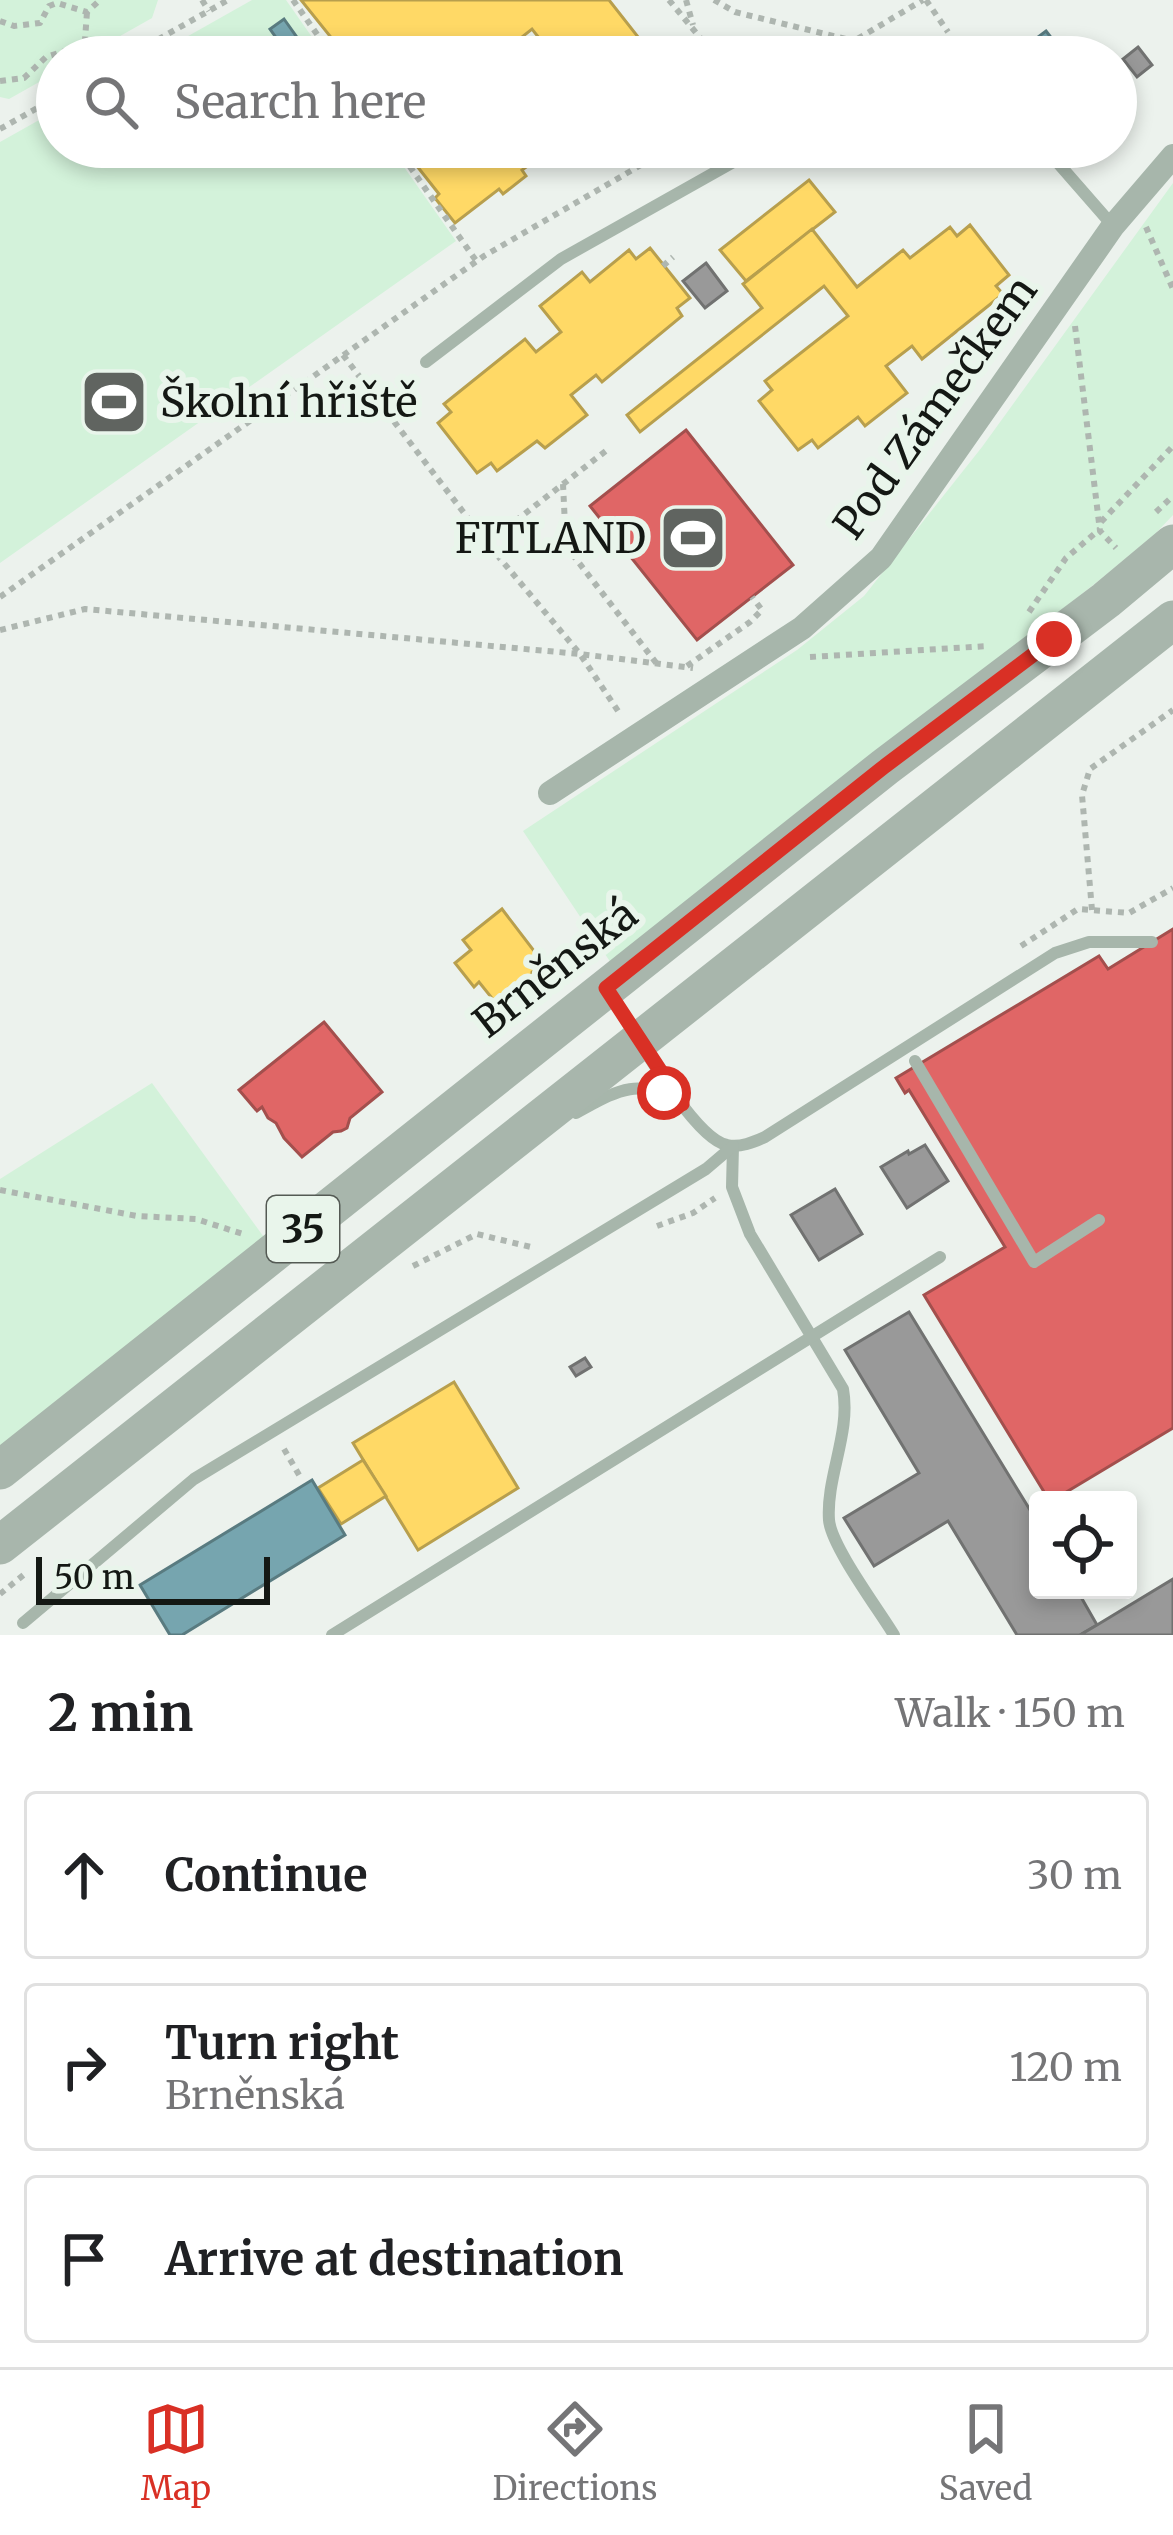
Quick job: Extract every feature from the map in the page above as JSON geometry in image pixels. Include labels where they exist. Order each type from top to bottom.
[{"type":"main road","name":"Brněnská","points":[[0,1470],[885,766],[1173,544]]},
{"type":"main road","name":"35","points":[[0,1545],[1173,620]]},
{"type":"street","name":"Pod Zámečkem","points":[[550,793],[802,628],[881,558],[1113,226],[1173,156]]},
{"type":"lane","points":[[426,362],[561,259],[723,168]]},
{"type":"lane","points":[[1063,168],[1113,226]]},
{"type":"lane","points":[[606,988],[682,1104],[709,1136],[734,1146],[765,1137],[1054,953],[1089,942],[1152,942]]},
{"type":"lane","points":[[916,1061],[1034,1262],[1099,1220]]},
{"type":"lane","points":[[485,1162],[622,1089],[648,1088],[682,1104]]},
{"type":"lane","points":[[734,1146],[732,1187],[737,1205],[764,1262],[839,1379],[845,1402],[830,1530],[894,1635]]},
{"type":"lane","points":[[23,1623],[194,1479],[706,1169],[734,1146]]},
{"type":"lane","points":[[332,1635],[940,1257]]},
{"type":"path","points":[[85,36],[87,12],[100,0]]},
{"type":"path","points":[[202,0],[209,11]]},
{"type":"path","points":[[165,36],[228,0]]},
{"type":"path","points":[[293,0],[318,36]]},
{"type":"path","points":[[669,0],[698,36]]},
{"type":"path","points":[[686,0],[694,31]]},
{"type":"path","points":[[714,0],[735,11],[834,36]]},
{"type":"path","points":[[863,36],[925,0],[951,36]]},
{"type":"path","points":[[0,21],[14,26],[40,23],[49,5],[57,3],[87,12]]},
{"type":"path","points":[[0,82],[24,78],[36,67]]},
{"type":"path","points":[[0,129],[36,109]]},
{"type":"path","points":[[411,168],[477,262]]},
{"type":"path","points":[[0,597],[477,262],[636,168]]},
{"type":"path","points":[[1135,201],[1173,289]]},
{"type":"path","points":[[663,266],[673,257]]},
{"type":"path","points":[[1070,286],[1100,526],[1117,548]]},
{"type":"path","points":[[344,356],[487,543],[580,654],[636,736]]},
{"type":"path","points":[[1021,623],[1066,558],[1173,446]]},
{"type":"path","points":[[487,543],[607,450]]},
{"type":"path","points":[[563,484],[566,546],[657,664]]},
{"type":"path","points":[[683,668],[762,610],[752,596]]},
{"type":"path","points":[[0,630],[85,609],[580,654],[683,668],[992,646]]},
{"type":"path","points":[[1173,710],[1090,769],[1082,795],[1092,910],[1129,914],[1173,888]]},
{"type":"path","points":[[0,1190],[137,1216],[196,1219],[243,1234]]},
{"type":"path","points":[[272,1431],[302,1480]]},
{"type":"green space","points":[[0,0],[158,0],[152,18],[120,36],[36,36],[36,84],[9,99],[0,97]]},
{"type":"green space","points":[[252,0],[286,0],[311,36],[188,36]]},
{"type":"green space","name":"Školní hřiště","points":[[36,122],[36,168],[405,168],[456,241],[0,563],[0,142]]},
{"type":"green space","points":[[1173,183],[1173,515],[1102,578],[611,963],[523,831],[797,650],[864,596],[982,447]]},
{"type":"green space","points":[[152,1083],[266,1240],[0,1451],[0,1179]]},
{"type":"building: Homes","points":[[301,0],[609,0],[637,36],[538,36],[532,29],[523,36],[330,36]]},
{"type":"building: Homes","points":[[419,168],[525,168],[526,176],[503,194],[499,189],[455,223],[435,198],[439,194]]},
{"type":"building: Homes","points":[[809,180],[835,212],[746,281],[720,250]]},
{"type":"building: Homes","points":[[970,225],[1009,275],[996,286],[1003,294],[922,359],[912,346],[886,366],[907,393],[865,426],[858,417],[818,448],[812,440],[798,450],[759,401],[772,390],[765,381],[848,316],[824,286],[640,432],[627,415],[762,308],[743,284],[812,229],[857,287],[903,250],[910,258],[950,227],[957,236]]},
{"type":"building: Homes","points":[[650,248],[690,298],[677,308],[682,316],[602,382],[596,375],[571,395],[587,415],[545,448],[537,441],[497,471],[491,463],[477,473],[438,423],[451,412],[444,404],[525,339],[536,352],[561,332],[540,306],[582,272],[590,282],[629,250],[636,259]]},
{"type":"building: Homes","points":[[502,909],[544,964],[532,972],[531,981],[519,983],[495,1002],[479,982],[474,987],[455,963],[471,950],[463,940]]},
{"type":"building: Homes","points":[[454,1382],[518,1488],[418,1550],[353,1443]]},
{"type":"building: Homes","points":[[363,1460],[386,1496],[341,1524],[318,1488]]},
{"type":"building: Shops","points":[[686,430],[793,565],[697,640],[590,506]]},
{"type":"building: Shops","points":[[1173,929],[1173,1428],[1068,1491],[1044,1491],[924,1295],[1005,1247],[909,1090],[905,1093],[896,1078],[1099,956],[1108,969]]},
{"type":"building: Shops","points":[[324,1022],[382,1092],[350,1118],[347,1128],[333,1132],[302,1157],[262,1107],[257,1111],[239,1090]]},
{"type":"building: Public","points":[[284,19],[296,36],[275,36],[270,29]]},
{"type":"building: Public","points":[[312,1480],[345,1535],[182,1635],[170,1635],[140,1585]]},
{"type":"building: Industry","points":[[1137,48],[1152,65],[1137,77]]},
{"type":"building: Industry","points":[[706,263],[727,291],[705,308],[683,281]]},
{"type":"building: Industry","points":[[925,1145],[948,1181],[907,1208],[881,1167]]},
{"type":"building: Industry","points":[[835,1189],[862,1234],[819,1260],[791,1215]]},
{"type":"building: Industry","points":[[909,1312],[1029,1508],[1029,1599],[1082,1599],[1097,1625],[1080,1635],[1017,1635],[948,1521],[874,1566],[844,1518],[919,1473],[845,1350]]},
{"type":"building: Industry","points":[[585,1358],[591,1367],[576,1376],[570,1367]]},
{"type":"building: Industry","points":[[1173,1579],[1173,1635],[1080,1635],[1097,1625]]},
{"type":"place","name":"Školní hřiště","points":[[114,402]]},
{"type":"place","name":"FITLAND","points":[[693,538]]},
{"type":"route","points":[[664,1093],[682,1104],[606,988],[885,766],[1054,639]]}]
